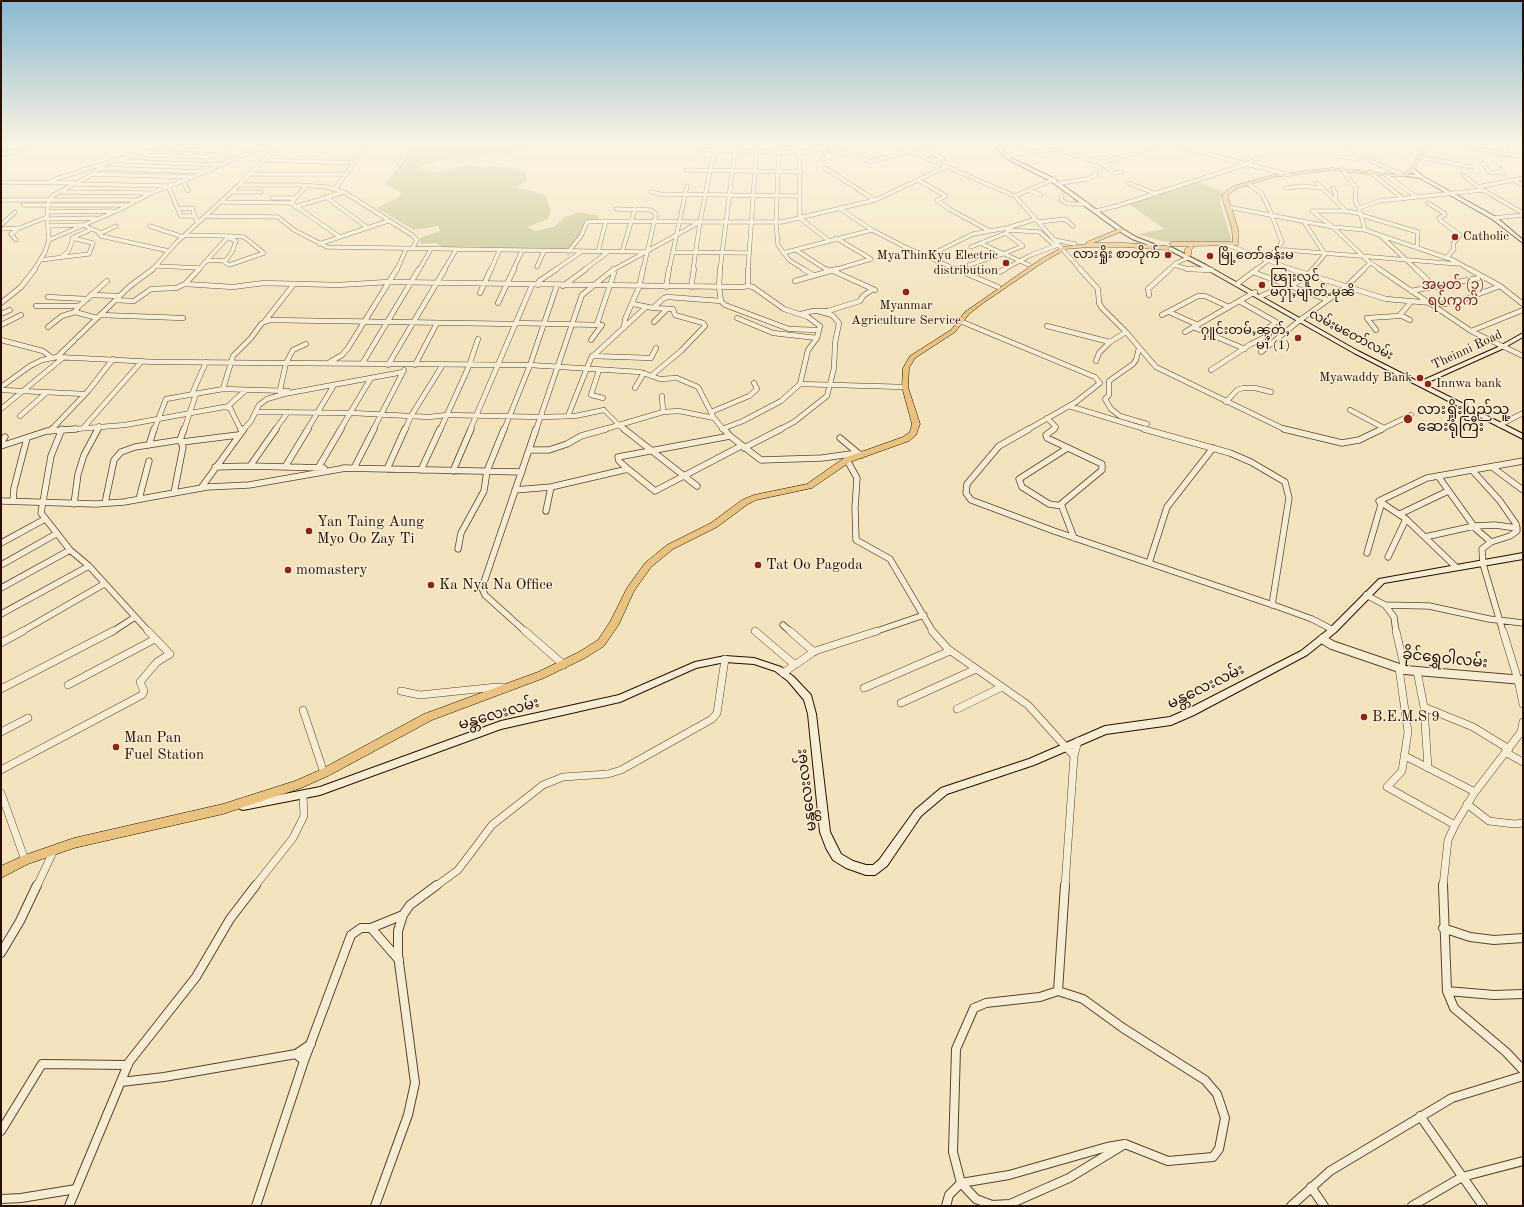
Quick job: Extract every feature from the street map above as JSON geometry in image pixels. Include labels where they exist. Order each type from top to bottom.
[{"type":"main road","points":[[1079,198],[1132,234],[1158,244]]},
{"type":"main road","points":[[1080,198],[1121,230],[1146,242]]},
{"type":"main road","points":[[1170,246],[1236,246],[1240,244],[1238,230],[1227,198]]},
{"type":"main road","points":[[1230,207],[1231,198]]},
{"type":"main road","points":[[1458,198],[1494,218],[1523,242]]},
{"type":"main road","points":[[1088,243],[1121,230]]},
{"type":"main road","points":[[1129,235],[1132,241],[1129,242]]},
{"type":"main road","points":[[1,872],[25,860],[74,843],[223,809],[297,785],[324,773],[428,717],[508,688],[564,665],[601,643],[614,624],[630,590],[648,565],[666,549],[711,527],[745,502],[754,498],[809,486],[847,460],[860,454],[899,444],[913,433],[916,424],[905,388],[906,368],[912,357],[953,331],[960,321],[981,302],[1030,267],[1042,256],[1060,247],[1088,243],[1146,242],[1178,248],[1226,245]]},
{"type":"main road","points":[[1060,247],[1158,244]]},
{"type":"main road","name":"လမ်းမတော်လမ်း","points":[[1170,246],[1301,319]]},
{"type":"main road","points":[[1188,256],[1188,249],[1191,247]]},
{"type":"main road","name":"လမ်းမတော်လမ်း","points":[[1178,248],[1188,256],[1238,284]]},
{"type":"main road","points":[[928,347],[949,330],[969,307],[1030,267]]},
{"type":"main road","name":"လမ်းမတော်လမ်း","points":[[1254,293],[1374,360],[1523,435]]},
{"type":"main road","name":"Theinni Road","points":[[1421,383],[1502,347],[1523,335]]},
{"type":"main road","name":"မန္တလေးလမ်း","points":[[223,809],[320,791],[501,725],[620,698],[695,665],[725,659],[754,661],[778,669],[791,679],[808,698],[812,714],[825,832],[830,846],[837,857],[850,865],[866,870],[875,870],[883,863],[918,813],[944,791],[1031,762],[1105,730],[1171,721],[1304,653],[1333,630],[1366,595],[1382,581],[1523,556]]},
{"type":"street","points":[[1,303],[21,287],[40,260],[49,240],[47,216],[48,202],[52,198]]},
{"type":"street","points":[[49,240],[141,198]]},
{"type":"street","points":[[173,198],[181,216],[195,216]]},
{"type":"street","points":[[57,357],[130,286],[157,266],[184,236],[226,198]]},
{"type":"street","points":[[291,203],[295,198]]},
{"type":"street","points":[[295,207],[322,198]]},
{"type":"street","points":[[328,198],[368,228]]},
{"type":"street","points":[[354,198],[417,240],[412,249]]},
{"type":"street","points":[[666,287],[683,198]]},
{"type":"street","points":[[691,287],[700,222],[705,198]]},
{"type":"street","points":[[728,198],[721,252],[719,287],[721,301],[725,305],[790,329],[819,330]]},
{"type":"street","points":[[748,286],[748,253],[752,198]]},
{"type":"street","points":[[777,198],[776,223],[778,245],[783,254],[789,260],[814,275]]},
{"type":"street","points":[[799,198],[800,218],[828,240]]},
{"type":"street","points":[[568,252],[581,236],[587,222],[776,223],[879,198]]},
{"type":"street","points":[[941,198],[937,200],[988,230]]},
{"type":"street","points":[[1017,198],[1098,289],[1099,303],[1102,308],[1126,332],[1156,367],[1289,431],[1342,443],[1359,440],[1411,414]]},
{"type":"street","points":[[1061,198],[1061,200],[1068,204],[1087,204]]},
{"type":"street","points":[[1097,211],[1141,198]]},
{"type":"street","points":[[1238,284],[1266,260],[1282,242],[1264,198]]},
{"type":"street","points":[[1332,198],[1346,211]]},
{"type":"street","points":[[1355,198],[1361,214],[1364,230]]},
{"type":"street","points":[[1359,208],[1379,201],[1399,198]]},
{"type":"street","points":[[1497,198],[1523,214]]},
{"type":"street","points":[[1,200],[129,205]]},
{"type":"street","points":[[100,204],[105,200]]},
{"type":"street","points":[[23,205],[48,202],[138,200]]},
{"type":"street","points":[[222,202],[291,203],[340,237]]},
{"type":"street","points":[[1428,203],[1444,213],[1445,215],[1440,218],[1441,221],[1460,235],[1453,244],[1454,249],[1447,257]]},
{"type":"street","points":[[1230,207],[1333,228],[1364,230],[1379,234],[1447,257],[1462,264],[1500,286],[1523,304]]},
{"type":"street","points":[[178,210],[192,208],[197,221],[201,221]]},
{"type":"street","points":[[839,208],[872,230],[926,257],[998,287]]},
{"type":"street","points":[[616,209],[655,211],[656,214],[639,286],[633,304],[625,319],[624,328]]},
{"type":"street","points":[[622,252],[635,209]]},
{"type":"street","points":[[16,240],[11,234],[18,229],[47,216],[116,211]]},
{"type":"street","points":[[1370,263],[1333,228],[1312,211],[1346,211],[1361,214],[1418,232],[1417,247]]},
{"type":"street","points":[[1,225],[15,212]]},
{"type":"street","points":[[1494,218],[1523,214]]},
{"type":"street","points":[[1,217],[11,216]]},
{"type":"street","points":[[47,216],[100,217]]},
{"type":"street","points":[[206,216],[278,217],[294,230],[327,248],[646,252]]},
{"type":"street","points":[[1060,216],[1073,226]]},
{"type":"street","points":[[25,226],[28,218]]},
{"type":"street","points":[[926,257],[973,234],[988,230],[1007,228],[1038,220],[1065,219]]},
{"type":"street","points":[[1320,225],[1324,220]]},
{"type":"street","points":[[319,244],[388,221]]},
{"type":"street","points":[[598,252],[606,221]]},
{"type":"street","points":[[564,665],[485,595],[482,588],[515,490],[531,450],[582,295],[615,268],[700,222]]},
{"type":"street","points":[[1261,296],[1289,286],[1308,275],[1325,254],[1304,222]]},
{"type":"street","points":[[48,226],[83,225],[99,234],[139,246],[169,251]]},
{"type":"street","points":[[99,234],[116,226]]},
{"type":"street","points":[[150,226],[184,236],[244,237],[264,253],[229,266],[223,261],[206,261]]},
{"type":"street","points":[[1,229],[18,229]]},
{"type":"street","points":[[63,257],[69,249],[73,239],[92,229]]},
{"type":"street","points":[[783,254],[828,240],[872,230]]},
{"type":"street","points":[[971,247],[1006,233],[1008,230],[1039,232],[1060,247]]},
{"type":"street","points":[[969,265],[1023,246],[1006,233]]},
{"type":"street","points":[[1379,234],[1435,287]]},
{"type":"street","points":[[115,300],[134,302],[151,289],[176,288],[185,284],[228,237]]},
{"type":"street","points":[[223,261],[230,255],[236,241],[228,237]]},
{"type":"street","points":[[795,281],[871,258],[836,238]]},
{"type":"street","points":[[40,260],[85,255],[90,253],[93,243],[73,239]]},
{"type":"street","points":[[1055,240],[1075,244]]},
{"type":"street","points":[[980,243],[1030,267]]},
{"type":"street","points":[[1226,245],[1308,275],[1386,299],[1444,304],[1463,300],[1500,286]]},
{"type":"street","points":[[999,272],[1019,261],[1060,247]]},
{"type":"street","points":[[1278,248],[1286,250],[1352,254],[1462,264]]},
{"type":"street","points":[[327,363],[342,355],[388,282],[406,249]]},
{"type":"street","points":[[362,364],[431,249]]},
{"type":"street","points":[[388,365],[456,250]]},
{"type":"street","points":[[796,250],[830,271],[874,290],[863,296],[860,301],[851,304],[828,311],[801,314]]},
{"type":"street","points":[[480,293],[498,251]]},
{"type":"street","points":[[498,303],[522,251]]},
{"type":"street","points":[[537,267],[544,251]]},
{"type":"street","points":[[453,471],[516,324],[535,285],[581,252]]},
{"type":"street","points":[[563,286],[608,252]]},
{"type":"street","points":[[672,252],[748,253]]},
{"type":"street","points":[[1352,254],[1370,263],[1471,331],[1523,356]]},
{"type":"street","points":[[1149,296],[1148,289],[1174,265],[1188,256]]},
{"type":"street","points":[[1261,352],[1301,319],[1346,287],[1370,263]]},
{"type":"street","points":[[1174,265],[1188,269],[1212,270]]},
{"type":"street","points":[[157,266],[200,268]]},
{"type":"street","points":[[1253,272],[1328,300]]},
{"type":"street","points":[[597,324],[611,286],[614,273]]},
{"type":"street","points":[[1411,291],[1484,277]]},
{"type":"street","points":[[75,312],[78,306],[107,281]]},
{"type":"street","points":[[185,284],[233,287],[264,283],[284,285],[338,285],[388,282],[410,284],[563,286],[753,286],[784,310],[801,314],[820,326],[817,338],[808,350],[800,384],[781,401],[743,421],[722,429]]},
{"type":"street","points":[[223,389],[233,356],[251,338],[256,329],[265,321],[294,284]]},
{"type":"street","points":[[458,549],[461,533],[484,491],[487,471],[530,366],[557,285]]},
{"type":"street","points":[[1185,332],[1254,293]]},
{"type":"street","points":[[91,295],[120,296]]},
{"type":"street","points":[[1162,315],[1198,296],[1205,296],[1229,307]]},
{"type":"street","points":[[48,297],[87,299]]},
{"type":"street","points":[[653,308],[664,298],[668,297],[721,301]]},
{"type":"street","points":[[1211,370],[1269,335],[1268,328],[1276,322],[1270,317],[1238,302]]},
{"type":"street","points":[[1400,315],[1411,302]]},
{"type":"street","points":[[633,304],[673,310],[675,315],[703,323],[705,326],[682,351],[651,376]]},
{"type":"street","points":[[36,306],[78,306]]},
{"type":"street","points":[[568,416],[592,356],[646,307]]},
{"type":"street","points":[[654,322],[667,309]]},
{"type":"street","points":[[1,314],[10,310]]},
{"type":"street","points":[[1471,331],[1523,310]]},
{"type":"street","points":[[730,436],[650,450],[618,457],[617,459],[655,491],[794,422],[827,396],[834,368],[835,343],[838,323],[832,315],[818,311]]},
{"type":"street","points":[[48,326],[62,316],[75,312],[98,316],[184,318]]},
{"type":"street","points":[[1169,312],[1245,349]]},
{"type":"street","points":[[1,325],[21,315]]},
{"type":"street","points":[[1376,330],[1367,318],[1400,315],[1410,320]]},
{"type":"street","points":[[737,318],[773,333],[817,338]]},
{"type":"street","points":[[265,321],[278,319],[364,320],[437,323],[572,323],[602,325],[591,340]]},
{"type":"street","points":[[960,321],[1026,348],[1098,380],[1100,383],[1069,406],[999,446],[967,484],[966,493],[976,502],[1074,538],[1149,562],[1312,619],[1333,630]]},
{"type":"street","points":[[415,365],[437,323]]},
{"type":"street","points":[[1047,326],[1110,342]]},
{"type":"street","points":[[1096,361],[1099,353],[1110,342],[1126,332]]},
{"type":"street","points":[[421,470],[469,366],[478,339]]},
{"type":"street","points":[[1,340],[43,351],[51,357]]},
{"type":"street","points":[[1,344],[6,341]]},
{"type":"street","points":[[280,390],[283,372],[293,350],[306,344]]},
{"type":"street","points":[[592,356],[651,358],[656,348]]},
{"type":"street","points":[[1139,348],[1136,360],[1133,364],[1109,381],[1109,395],[1105,399],[1111,409],[1120,416],[1147,424]]},
{"type":"street","points":[[1,389],[30,366],[51,357],[232,363],[530,366],[644,373],[660,378],[677,378],[698,387],[714,418],[722,429],[757,458],[766,461],[860,454]]},
{"type":"street","points":[[1,409],[64,357]]},
{"type":"street","points":[[50,431],[85,394],[113,360]]},
{"type":"street","points":[[84,427],[142,361]]},
{"type":"street","points":[[174,493],[183,447],[181,441],[194,394],[206,362]]},
{"type":"street","points":[[354,468],[407,365]]},
{"type":"street","points":[[387,469],[411,416],[442,366]]},
{"type":"street","points":[[599,370],[591,395],[603,398]]},
{"type":"street","points":[[201,488],[256,412],[259,405],[267,400],[299,391],[403,372]]},
{"type":"street","points":[[635,388],[644,373]]},
{"type":"street","points":[[318,468],[371,378]]},
{"type":"street","points":[[711,412],[749,396],[757,389],[754,383]]},
{"type":"street","points":[[800,384],[905,388]]},
{"type":"street","points":[[285,467],[334,385]]},
{"type":"street","points":[[1226,402],[1237,390],[1244,388],[1256,388],[1271,392]]},
{"type":"street","points":[[1,389],[46,394],[85,394]]},
{"type":"street","points":[[149,445],[166,399],[223,389],[299,391]]},
{"type":"street","points":[[1,444],[50,431],[84,427],[125,425],[227,407],[246,390]]},
{"type":"street","points":[[20,416],[46,394]]},
{"type":"street","points":[[662,396],[663,412]]},
{"type":"street","points":[[1069,406],[1102,417],[1213,448],[1251,462],[1280,478],[1286,486],[1289,498],[1272,605]]},
{"type":"street","points":[[227,407],[230,408],[240,433]]},
{"type":"street","points":[[256,412],[318,412],[429,417],[447,415],[541,417],[589,414],[604,410],[619,425],[697,486]]},
{"type":"street","points":[[1350,410],[1384,428]]},
{"type":"street","points":[[531,450],[549,450],[567,444],[581,436],[663,412],[679,411],[714,418]]},
{"type":"street","points":[[250,466],[288,412]]},
{"type":"street","points":[[1502,424],[1523,413]]},
{"type":"street","points":[[1047,418],[1056,427],[1046,436],[1047,438],[1066,449],[1102,464],[1102,470],[1061,504],[1074,538]]},
{"type":"street","points":[[74,504],[78,474],[84,455],[99,426]]},
{"type":"street","points":[[1,770],[142,695],[144,691],[140,682],[158,662],[170,654],[89,566],[70,550],[41,513],[52,456],[62,430]]},
{"type":"street","points":[[105,503],[116,456],[121,452],[149,445],[240,433]]},
{"type":"street","points":[[1,444],[5,437]]},
{"type":"street","points":[[13,501],[14,488],[27,438]]},
{"type":"street","points":[[840,438],[860,454]]},
{"type":"street","points":[[1149,562],[1167,507],[1213,448]]},
{"type":"street","points":[[1062,506],[1049,504],[1022,487],[1019,479],[1066,449]]},
{"type":"street","points":[[847,460],[857,478],[855,508],[856,540],[890,559],[934,632],[950,651],[1028,705],[1067,746],[1074,756]]},
{"type":"street","points":[[139,499],[149,461]]},
{"type":"street","points":[[1379,501],[1427,478],[1523,461]]},
{"type":"street","points":[[216,467],[250,466],[522,472]]},
{"type":"street","points":[[1492,466],[1523,490]]},
{"type":"street","points":[[1,501],[74,504],[105,503],[139,499],[201,488],[249,485],[300,474],[346,468]]},
{"type":"street","points":[[515,490],[551,487],[612,474],[628,469]]},
{"type":"street","points":[[1472,470],[1519,525]]},
{"type":"street","points":[[1438,476],[1474,526],[1491,542]]},
{"type":"street","points":[[546,511],[551,487]]},
{"type":"street","points":[[1400,514],[1448,491]]},
{"type":"street","points":[[1379,501],[1406,519],[1456,567]]},
{"type":"street","points":[[1367,553],[1381,505],[1379,501]]},
{"type":"street","points":[[1,542],[45,519]]},
{"type":"street","points":[[1388,557],[1406,519]]},
{"type":"street","points":[[1425,537],[1474,526],[1519,525]]},
{"type":"street","points":[[1519,525],[1517,531],[1510,536],[1491,542],[1482,549],[1483,564],[1500,621],[1521,680],[1523,704]]},
{"type":"street","points":[[1,565],[56,534]]},
{"type":"street","points":[[1,539],[12,537]]},
{"type":"street","points":[[1,588],[70,550]]},
{"type":"street","points":[[1,614],[89,566]]},
{"type":"street","points":[[1,642],[104,584]]},
{"type":"street","points":[[1366,595],[1385,605],[1394,617],[1402,669],[1408,732],[1405,756],[1402,771],[1387,787],[1455,825]]},
{"type":"street","points":[[1385,605],[1429,606],[1500,621],[1523,623]]},
{"type":"street","points":[[783,673],[814,652],[924,615]]},
{"type":"street","points":[[1,688],[111,632],[135,617]]},
{"type":"street","points":[[783,626],[814,652]]},
{"type":"street","points":[[755,631],[795,665]]},
{"type":"street","points":[[68,685],[155,639]]},
{"type":"street","name":"ခိုင်ရွှေဝါလမ်း","points":[[1322,639],[1332,645],[1402,669],[1521,680]]},
{"type":"street","points":[[864,688],[950,651]]},
{"type":"street","points":[[375,1206],[408,1115],[413,1098],[415,1083],[399,960],[398,931],[403,915],[410,905],[458,870],[492,825],[523,799],[544,785],[563,777],[608,774],[621,770],[712,719],[717,713],[725,659]]},
{"type":"street","points":[[901,703],[976,669]]},
{"type":"street","points":[[1417,671],[1424,707],[1428,768]]},
{"type":"street","points":[[402,691],[409,694],[420,695],[497,687],[508,688]]},
{"type":"street","points":[[957,709],[1002,687]]},
{"type":"street","points":[[1424,707],[1473,727],[1523,762]]},
{"type":"street","points":[[303,710],[324,773]]},
{"type":"street","points":[[1,732],[28,718]]},
{"type":"street","points":[[1523,722],[1521,732],[1475,792],[1455,825],[1448,840],[1443,877],[1443,928],[1447,991],[1454,1008],[1506,1052],[1523,1070]]},
{"type":"street","points":[[1058,991],[1074,756],[1078,741]]},
{"type":"street","points":[[1405,756],[1475,792]]},
{"type":"street","points":[[1,793],[4,810],[25,860]]},
{"type":"street","points":[[69,1206],[128,1065],[196,977],[230,919],[293,838],[304,816],[304,795]]},
{"type":"street","points":[[1468,804],[1489,821],[1514,824],[1523,823]]},
{"type":"street","points":[[1,953],[20,921],[54,850]]},
{"type":"street","points":[[256,1206],[304,1061],[351,935],[361,928],[371,928],[403,915]]},
{"type":"street","points":[[371,928],[399,960]]},
{"type":"street","points":[[1443,928],[1470,937],[1494,940],[1523,938]]},
{"type":"street","points":[[946,1206],[949,1195],[961,1183],[1008,1175],[1107,1147],[1125,1144],[1168,1161],[1213,1157],[1219,1149],[1225,1118],[1217,1094],[1205,1080],[1123,1028],[1083,999],[1058,991],[1040,997],[986,1003],[974,1008],[956,1049],[953,1152],[961,1183],[976,1199],[992,1205],[1010,1204],[1069,1178],[1125,1144]]},
{"type":"street","points":[[1447,991],[1494,995],[1523,994]]},
{"type":"street","points":[[121,1082],[164,1077],[296,1054],[311,1044]]},
{"type":"street","points":[[296,1054],[304,1061]]},
{"type":"street","points":[[1,1131],[42,1064],[128,1065]]},
{"type":"street","points":[[1291,1206],[1330,1171],[1376,1142],[1452,1098],[1523,1076]]},
{"type":"street","points":[[1420,1116],[1482,1206]]},
{"type":"street","points":[[1412,1206],[1462,1177],[1523,1161]]},
{"type":"street","points":[[1311,1187],[1324,1206]]},
{"type":"street","points":[[1,1199],[21,1198],[76,1189]]},
{"type":"shaded area","points":[[396,198],[546,198],[551,210],[548,219],[527,227],[535,231],[554,227],[565,217],[580,212],[599,216],[598,219],[586,220],[579,235],[567,249],[442,247],[436,243],[421,244],[420,238],[440,231],[438,226],[413,230],[377,208]]},
{"type":"shaded area","points":[[1147,198],[1221,198],[1220,202],[1231,239],[1230,242],[1178,243],[1162,241],[1138,234],[1164,229],[1129,204]]},
{"type":"place","name":"Catholic","points":[[1455,237]]},
{"type":"place","name":"လားရှိုး စာတိုက်","points":[[1168,255]]},
{"type":"place","name":"မြို့တော်ခန်းမ","points":[[1210,256]]},
{"type":"place","name":"MyaThinKyu Electric distribution","points":[[1006,263]]},
{"type":"place","name":"ၽြႃးလူင် မႁႃႇမျၢတ်ႉမုၼိ","points":[[1262,285]]},
{"type":"place","name":"Myanmar Agriculture Service","points":[[906,292]]},
{"type":"place","name":"ႁူင်းတမ်ႇၼူတ်ႇ မၢႆ (1)","points":[[1298,338]]},
{"type":"place","name":"Myawaddy Bank","points":[[1420,378]]},
{"type":"place","name":"Innwa bank","points":[[1428,384]]},
{"type":"place","name":"လားရှိုးပြည်သူ့ ဆေးရုံကြီး","points":[[1408,419]]},
{"type":"place","name":"Yan Taing Aung Myo Oo Zay Ti","points":[[309,531]]},
{"type":"place","name":"Tat Oo Pagoda","points":[[758,565]]},
{"type":"place","name":"momastery","points":[[288,570]]},
{"type":"place","name":"Ka Nya Na Office","points":[[431,585]]},
{"type":"place","name":"B.E.M.S 9","points":[[1364,717]]},
{"type":"place","name":"Man Pan Fuel Station","points":[[116,747]]},
{"type":"district","name":"အမှတ် (၃) ရပ်ကွက်","points":[[1453,294]]}]
